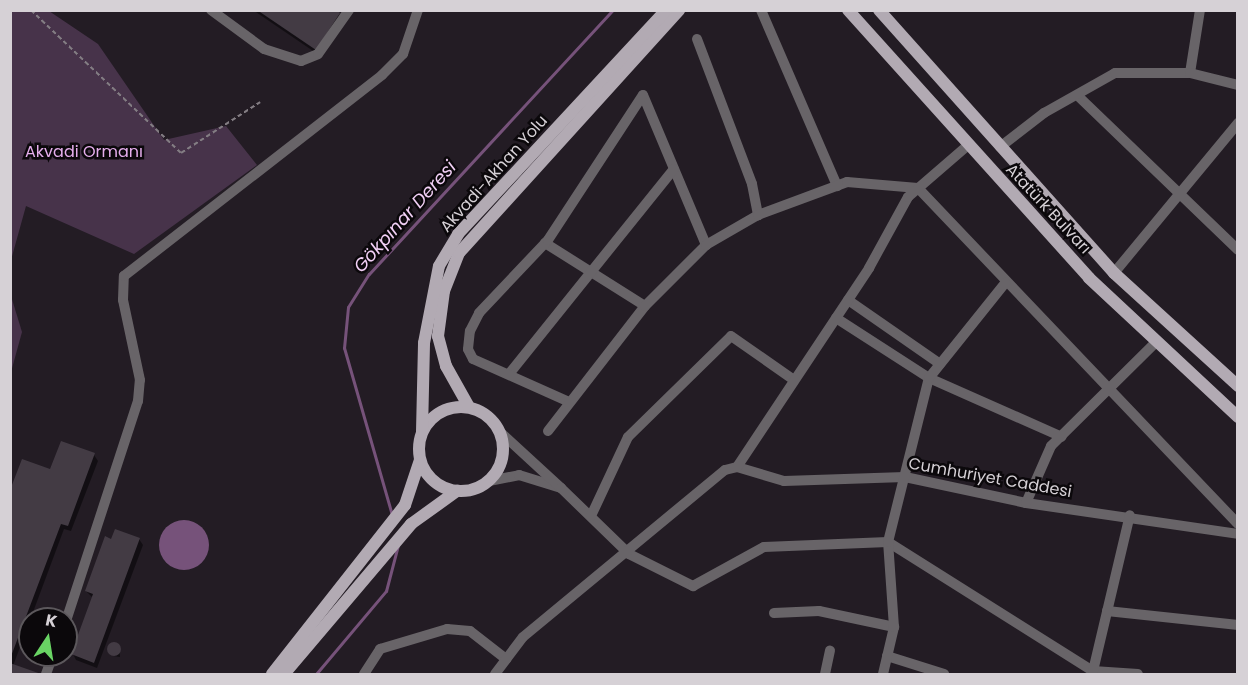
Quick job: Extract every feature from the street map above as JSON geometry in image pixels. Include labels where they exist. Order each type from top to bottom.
[{"type":"main road","name":"Akvadi-Akhan Yolu","points":[[422,432],[424,343],[439,266],[458,234],[666,10]]},
{"type":"main road","name":"Akvadi-Akhan Yolu","points":[[469,407],[446,366],[438,336],[444,291],[459,253],[679,10]]},
{"type":"main road","name":"Atatürk Bulvarı","points":[[848,10],[967,146],[1089,278],[1238,417]]},
{"type":"main road","name":"Atatürk Bulvarı","points":[[879,10],[1114,273],[1238,386]]},
{"type":"main road","points":[[272,675],[405,505],[420,460],[422,432],[442,411],[469,407],[482,412],[500,432],[503,458],[489,481],[457,491],[411,524],[284,675]]},
{"type":"main road","points":[[420,460],[437,484],[457,491]]},
{"type":"street","points":[[211,10],[264,49],[301,61],[318,54],[349,10]]},
{"type":"street","points":[[71,607],[138,401],[140,380],[123,300],[124,276],[382,75],[403,54],[418,10]]},
{"type":"street","points":[[761,10],[837,186]]},
{"type":"street","points":[[1190,73],[1200,10]]},
{"type":"street","points":[[697,39],[752,184],[758,215]]},
{"type":"street","points":[[1000,147],[1115,72],[1190,73],[1238,85]]},
{"type":"street","points":[[567,401],[473,359],[468,349],[470,331],[479,313],[545,243],[643,95],[706,246]]},
{"type":"street","points":[[1078,96],[1238,250]]},
{"type":"street","points":[[1114,273],[1180,193],[1234,136],[1238,123]]},
{"type":"street","points":[[495,675],[523,637],[629,554],[716,478],[737,467],[848,300],[918,188],[967,146]]},
{"type":"street","points":[[509,374],[674,169]]},
{"type":"street","points":[[548,431],[567,401],[645,306],[706,246],[758,215],[837,186],[918,188],[1005,283],[1238,524]]},
{"type":"street","points":[[545,243],[645,306]]},
{"type":"street","points":[[883,675],[894,627],[888,542],[929,378],[1005,283]]},
{"type":"street","points":[[848,300],[940,364]]},
{"type":"street","points":[[836,318],[929,378],[1062,436]]},
{"type":"street","points":[[591,516],[628,437],[731,336],[794,380]]},
{"type":"street","points":[[1026,503],[1051,446],[1111,393],[1156,342]]},
{"type":"street","points":[[500,432],[629,554],[693,586],[764,547],[888,542],[1093,671],[1138,675]]},
{"type":"street","name":"Cumhuriyet Caddesi","points":[[737,467],[784,482],[905,477],[1026,503],[1130,515],[1238,534]]},
{"type":"street","points":[[489,481],[519,475],[561,488]]},
{"type":"street","points":[[1093,671],[1130,515]]},
{"type":"street","points":[[774,613],[819,611],[894,627]]},
{"type":"street","points":[[1107,611],[1238,625]]},
{"type":"street","points":[[364,675],[380,649],[447,629],[470,631],[506,659]]},
{"type":"street","points":[[825,675],[830,651]]},
{"type":"street","points":[[887,656],[944,675]]},
{"type":"path","points":[[31,10],[181,153],[260,102]]},
{"type":"green space","name":"Akvadi Ormanı","points":[[11,10],[49,11],[98,44],[164,140],[226,126],[257,165],[134,254],[26,206],[11,260]]},
{"type":"green space","points":[[10,296],[22,332],[11,372]]},
{"type":"shaded area","points":[[184,520],[202,527],[209,545],[202,563],[184,570],[166,563],[159,545],[166,527]]},
{"type":"building","points":[[257,10],[337,10],[340,13],[316,50]]},
{"type":"building","points":[[61,441],[95,453],[68,526],[61,524],[30,607],[18,607],[18,638],[10,659],[10,490],[22,459],[50,469]]},
{"type":"building","points":[[115,529],[140,538],[94,663],[78,657],[78,635],[93,594],[85,591],[105,536],[111,539]]},
{"type":"building","points":[[114,642],[119,644],[121,649],[119,654],[114,656],[109,654],[107,649],[109,644]]},
{"type":"building","points":[[10,663],[41,674],[10,674]]},
{"type":"waterway","name":"Gökpınar Deresi","points":[[392,515],[344,348],[348,307],[369,274],[613,10]]},
{"type":"waterway","name":"Gökpınar Deresi","points":[[316,674],[386,591],[398,545]]}]
